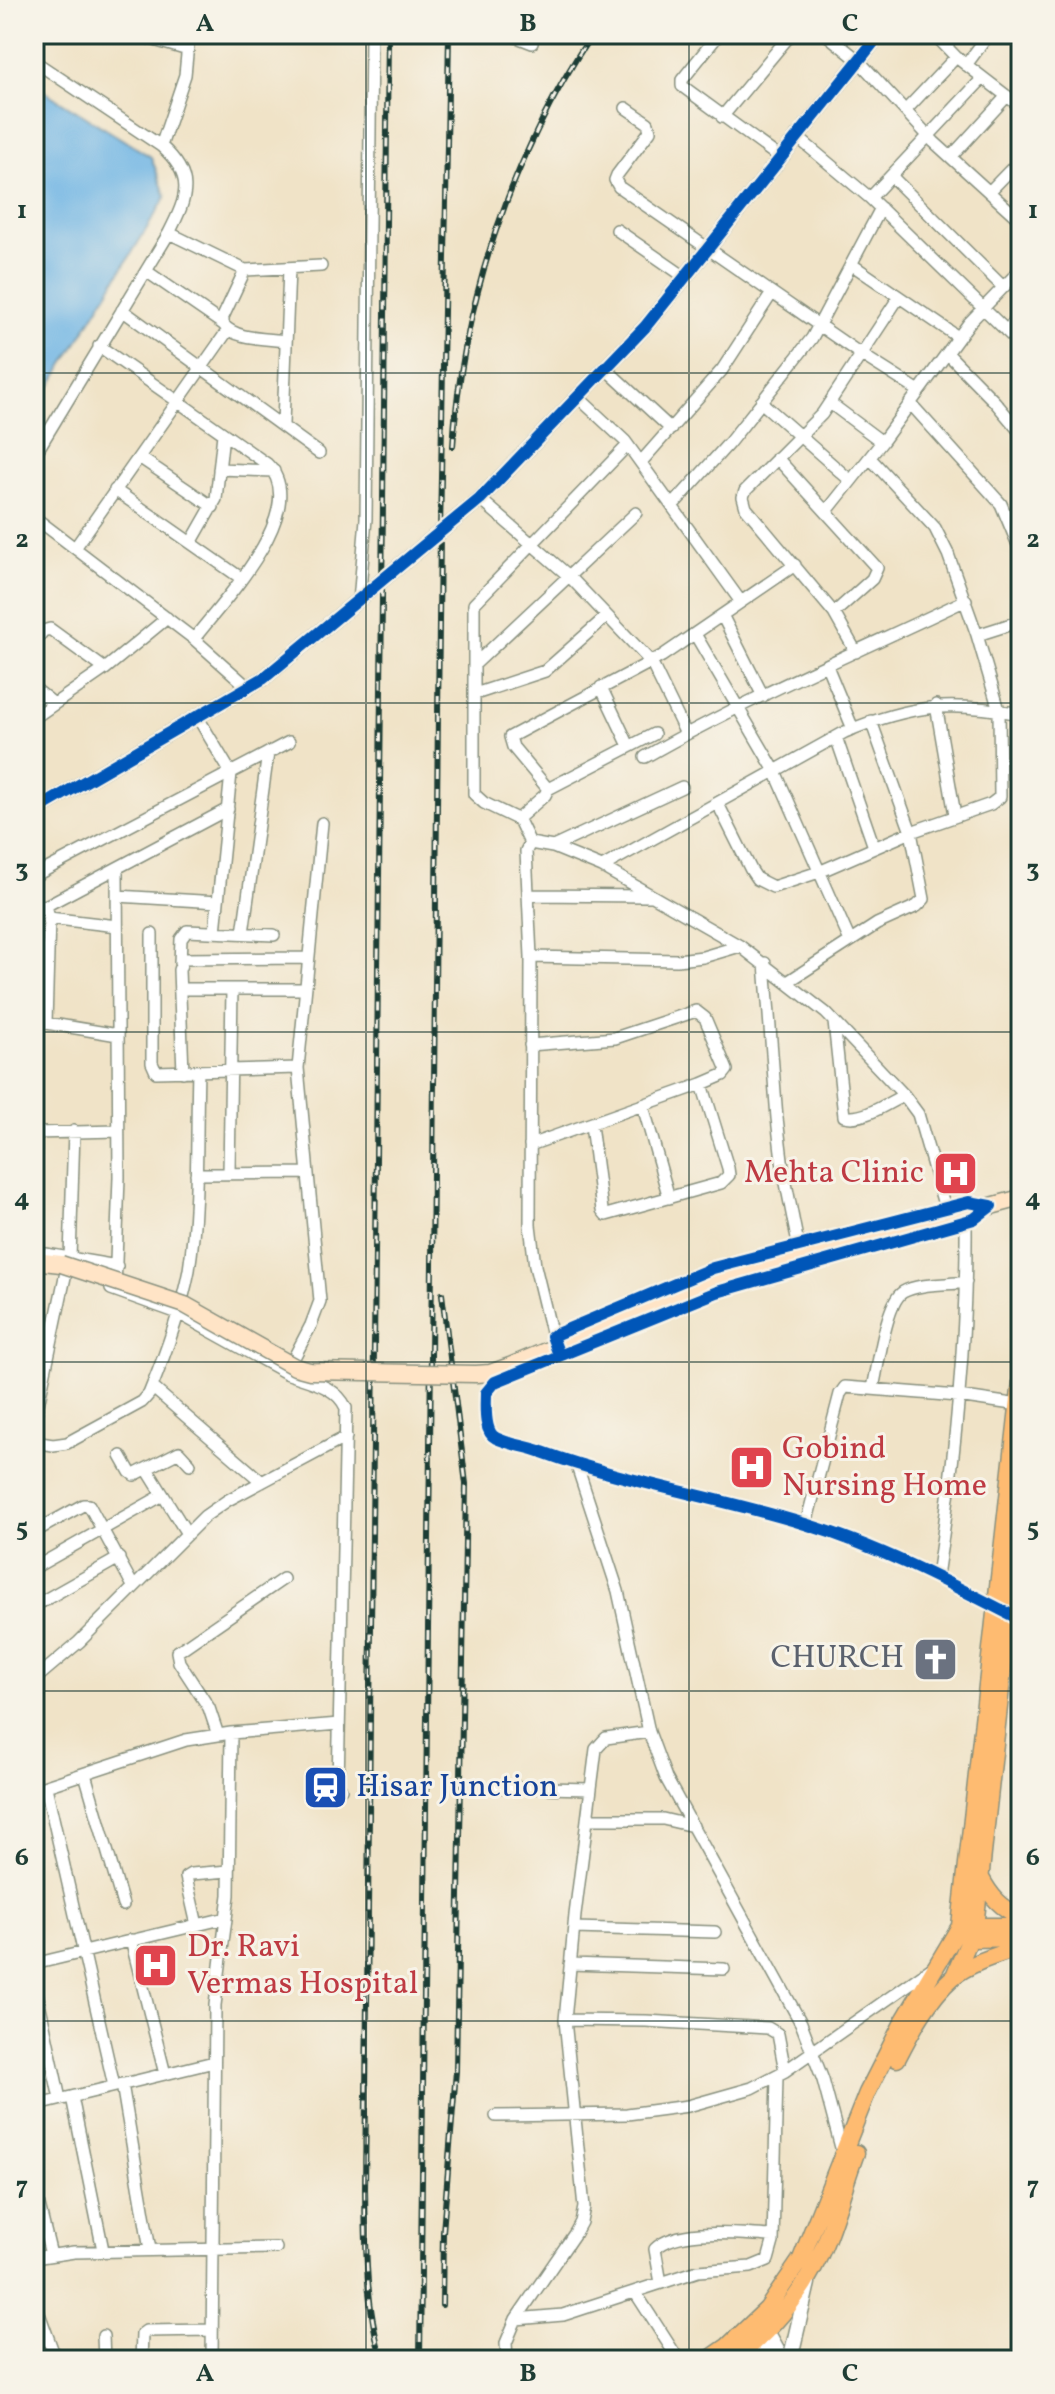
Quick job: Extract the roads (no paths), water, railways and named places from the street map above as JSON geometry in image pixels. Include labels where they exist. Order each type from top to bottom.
[{"type":"main road","points":[[35,1255],[185,1305],[295,1367],[310,1371],[476,1374],[500,1370],[687,1292],[763,1267],[1021,1198]]},
{"type":"main road","points":[[708,2360],[757,2328],[810,2275],[822,2250],[876,2099],[918,2019],[954,1976],[969,1931],[980,1876],[1009,1614],[1021,1381]]},
{"type":"main road","points":[[1011,1587],[1021,1505]]},
{"type":"main road","points":[[734,2360],[801,2259],[873,2081],[903,2022],[940,1962],[969,1931],[1009,1614]]},
{"type":"main road","points":[[980,1876],[990,1895],[1005,1910],[1021,1917]]},
{"type":"main road","points":[[969,1931],[1021,1926]]},
{"type":"main road","points":[[969,1931],[1021,1938]]},
{"type":"main road","points":[[954,1976],[982,1961],[1021,1947]]},
{"type":"street","points":[[134,34],[188,50]]},
{"type":"street","points":[[161,146],[185,75],[189,34]]},
{"type":"street","points":[[359,601],[366,519],[371,34]]},
{"type":"street","points":[[509,34],[532,43]]},
{"type":"street","points":[[719,34],[681,83],[685,90],[779,157]]},
{"type":"street","points":[[722,117],[791,34]]},
{"type":"street","points":[[826,34],[858,60],[928,136],[1021,221]]},
{"type":"street","points":[[36,805],[249,688],[480,499],[645,327],[880,34]]},
{"type":"street","points":[[934,34],[961,61],[1021,107]]},
{"type":"street","points":[[905,111],[989,34]]},
{"type":"street","points":[[34,61],[161,146],[177,160],[186,186],[179,214],[169,233],[34,456]]},
{"type":"street","points":[[870,198],[983,78]]},
{"type":"street","points":[[951,157],[1007,96]]},
{"type":"street","points":[[626,108],[648,123],[650,131],[617,175],[616,184],[706,250],[919,391]]},
{"type":"street","points":[[796,136],[881,208],[1021,345]]},
{"type":"street","points":[[989,192],[1021,159]]},
{"type":"street","points":[[891,176],[1003,287]]},
{"type":"street","points":[[673,505],[729,443],[812,338],[881,208]]},
{"type":"street","points":[[617,230],[685,277]]},
{"type":"street","points":[[169,233],[245,270],[321,266]]},
{"type":"street","points":[[851,264],[958,337]]},
{"type":"street","points":[[283,424],[289,268]]},
{"type":"street","points":[[827,511],[870,458],[958,337],[1021,269]]},
{"type":"street","points":[[75,548],[202,369],[225,327],[223,317],[245,270]]},
{"type":"street","points":[[146,271],[225,327],[286,341]]},
{"type":"street","points":[[641,462],[722,370],[772,293]]},
{"type":"street","points":[[856,652],[834,613],[743,503],[745,491],[830,403],[899,297]]},
{"type":"street","points":[[122,310],[319,453]]},
{"type":"street","points":[[1006,331],[1021,315]]},
{"type":"street","points":[[99,346],[274,471],[280,490],[274,524],[264,548],[194,639]]},
{"type":"street","points":[[947,353],[1021,433]]},
{"type":"street","points":[[606,369],[671,429]]},
{"type":"street","points":[[579,398],[628,445],[741,602]]},
{"type":"street","points":[[761,402],[851,481]]},
{"type":"street","points":[[830,403],[882,442]]},
{"type":"street","points":[[910,403],[1001,504],[1021,552]]},
{"type":"street","points":[[191,543],[213,507],[218,491],[223,434]]},
{"type":"street","points":[[530,843],[519,820],[478,800],[474,794],[474,604],[628,445]]},
{"type":"street","points":[[139,457],[213,507]]},
{"type":"street","points":[[777,458],[877,568],[872,579],[834,613]]},
{"type":"street","points":[[718,804],[751,870],[763,884],[773,887],[819,872],[955,815],[991,804],[1000,797],[999,710],[966,600],[935,528],[870,458]]},
{"type":"street","points":[[219,469],[274,471]]},
{"type":"street","points":[[115,490],[241,578]]},
{"type":"street","points":[[480,499],[570,577],[651,662],[686,734]]},
{"type":"street","points":[[474,665],[636,513]]},
{"type":"street","points":[[34,517],[194,639],[249,688]]},
{"type":"street","points":[[548,789],[513,747],[510,737],[651,662],[795,565]]},
{"type":"street","points":[[645,757],[763,696],[966,600]]},
{"type":"street","points":[[722,615],[763,696]]},
{"type":"street","points":[[475,694],[545,671],[607,616]]},
{"type":"street","points":[[34,718],[105,669],[167,618]]},
{"type":"street","points":[[977,635],[1021,621]]},
{"type":"street","points":[[34,643],[43,631],[50,629],[105,669]]},
{"type":"street","points":[[695,634],[775,771],[850,941]]},
{"type":"street","points":[[827,666],[853,729]]},
{"type":"street","points":[[601,687],[629,746]]},
{"type":"street","points":[[34,688],[54,704]]},
{"type":"street","points":[[936,705],[955,815]]},
{"type":"street","points":[[602,867],[836,737],[871,721],[936,705],[1021,714]]},
{"type":"street","points":[[197,716],[231,773],[215,932]]},
{"type":"street","points":[[789,981],[877,924],[922,903],[923,893],[911,832],[871,721]]},
{"type":"street","points":[[519,820],[548,789],[654,734]]},
{"type":"street","points":[[836,737],[874,847]]},
{"type":"street","points":[[34,876],[289,742]]},
{"type":"street","points":[[243,933],[268,753]]},
{"type":"street","points":[[553,847],[682,787]]},
{"type":"street","points":[[34,912],[228,809]]},
{"type":"street","points":[[286,1373],[320,1301],[298,1068],[322,823]]},
{"type":"street","points":[[530,843],[553,847],[602,867],[740,946],[789,981],[834,1022],[904,1095],[918,1114],[945,1208]]},
{"type":"street","points":[[530,843],[526,851],[531,957],[531,1244],[559,1355]]},
{"type":"street","points":[[115,1290],[117,869]]},
{"type":"street","points":[[529,895],[649,896]]},
{"type":"street","points":[[117,896],[218,902]]},
{"type":"street","points":[[46,905],[49,918],[46,1023],[118,1035]]},
{"type":"street","points":[[49,918],[117,926]]},
{"type":"street","points":[[183,1072],[180,963],[183,934],[187,931],[274,935]]},
{"type":"street","points":[[152,934],[153,1069],[161,1073],[298,1068]]},
{"type":"street","points":[[531,957],[677,960],[703,957],[740,946]]},
{"type":"street","points":[[180,963],[188,957],[308,958]]},
{"type":"street","points":[[765,963],[778,1130],[798,1244]]},
{"type":"street","points":[[180,989],[305,989]]},
{"type":"street","points":[[229,1173],[232,989]]},
{"type":"street","points":[[530,1045],[615,1038],[696,1011],[705,1018],[727,1070],[723,1075],[702,1084],[530,1145]]},
{"type":"street","points":[[834,1022],[844,1116],[855,1117],[904,1095]]},
{"type":"street","points":[[34,1442],[61,1444],[74,1440],[142,1402],[152,1387],[178,1313],[188,1271],[196,1174],[198,1071]]},
{"type":"street","points":[[591,1125],[604,1213],[610,1215],[721,1183],[729,1175],[702,1084]]},
{"type":"street","points":[[643,1106],[669,1198]]},
{"type":"street","points":[[34,1424],[65,1265],[74,1131]]},
{"type":"street","points":[[35,1255],[34,1133],[118,1131]]},
{"type":"street","points":[[196,1174],[308,1173]]},
{"type":"street","points":[[552,1336],[713,1268],[969,1202],[991,1206]]},
{"type":"street","points":[[991,1206],[981,1216],[966,1222],[717,1292],[491,1384],[486,1393],[488,1427],[495,1438],[577,1466],[806,1524],[937,1576],[1009,1614]]},
{"type":"street","points":[[937,1576],[950,1493],[958,1396],[966,1282],[966,1222]]},
{"type":"street","points":[[34,1269],[65,1265],[117,1266]]},
{"type":"street","points":[[65,1265],[115,1290],[178,1313],[286,1373],[327,1388],[343,1400],[346,1437],[338,1784],[341,1789]]},
{"type":"street","points":[[873,1388],[891,1306],[900,1293],[966,1282]]},
{"type":"street","points":[[34,1337],[52,1336]]},
{"type":"street","points":[[152,1387],[262,1482]]},
{"type":"street","points":[[806,1524],[840,1394],[845,1387],[958,1396],[1019,1405]]},
{"type":"street","points":[[34,1680],[79,1642],[205,1516],[346,1437]]},
{"type":"street","points":[[121,1456],[132,1474],[138,1474],[179,1452],[190,1464]]},
{"type":"street","points":[[577,1466],[618,1591],[649,1732],[666,1778],[786,1995],[813,2051],[844,2156]]},
{"type":"street","points":[[147,1469],[186,1532]]},
{"type":"street","points":[[34,1568],[163,1495]]},
{"type":"street","points":[[34,1532],[86,1504],[92,1507],[133,1586]]},
{"type":"street","points":[[34,1606],[119,1558]]},
{"type":"street","points":[[218,1735],[209,1708],[179,1662],[177,1652],[283,1579]]},
{"type":"street","points":[[150,2250],[118,2085],[40,1788],[186,1740],[339,1724]]},
{"type":"street","points":[[507,2360],[506,2343],[516,2319],[581,2222],[583,2186],[565,2020],[596,1749],[600,1742],[614,1736],[649,1732]]},
{"type":"street","points":[[212,2360],[215,2005],[229,1871],[231,1733]]},
{"type":"street","points":[[85,1774],[123,1905]]},
{"type":"street","points":[[495,1787],[590,1789]]},
{"type":"street","points":[[663,1819],[681,1804]]},
{"type":"street","points":[[587,1819],[663,1819],[693,1826]]},
{"type":"street","points":[[197,1925],[186,1877],[229,1871]]},
{"type":"street","points":[[34,1964],[226,1918]]},
{"type":"street","points":[[574,1928],[715,1932]]},
{"type":"street","points":[[131,1940],[165,2074]]},
{"type":"street","points":[[496,2116],[627,2114],[688,2106],[726,2097],[781,2073],[940,1962]]},
{"type":"street","points":[[570,1964],[724,1969]]},
{"type":"street","points":[[34,1979],[103,2250]]},
{"type":"street","points":[[516,2319],[563,2315],[698,2271],[761,2265],[772,2252],[781,2073],[778,2034],[768,2028],[565,2020]]},
{"type":"street","points":[[34,2106],[214,2062]]},
{"type":"street","points":[[34,2185],[51,2255]]},
{"type":"street","points":[[661,2283],[655,2249],[669,2240],[715,2234],[773,2236]]},
{"type":"street","points":[[34,2258],[103,2250],[276,2248]]},
{"type":"street","points":[[790,2360],[810,2275]]},
{"type":"street","points":[[635,2292],[675,2354]]},
{"type":"street","points":[[34,2300],[56,2360]]},
{"type":"street","points":[[757,2328],[768,2360]]},
{"type":"street","points":[[757,2328],[783,2360]]},
{"type":"street","points":[[141,2360],[142,2334],[146,2331],[212,2330]]},
{"type":"street","points":[[103,2336],[104,2360]]},
{"type":"water","points":[[34,85],[151,157],[166,197],[34,413]]},
{"type":"railway","points":[[382,2360],[369,2297],[365,2189],[388,34]]},
{"type":"railway","points":[[420,2360],[440,532],[449,34]]},
{"type":"railway","points":[[453,446],[467,337],[496,231],[538,129],[563,80],[592,34]]},
{"type":"railway","points":[[442,1294],[466,1484],[456,2071],[443,2232],[442,2305]]},
{"type":"place","name":"Mehta Clinic","points":[[955,1174]]},
{"type":"place","name":"Gobind Nursing Home","points":[[751,1468]]},
{"type":"place","name":"CHURCH","points":[[935,1659]]},
{"type":"place","name":"Hisar Junction","points":[[325,1788]]},
{"type":"place","name":"Dr. Ravi Vermas Hospital","points":[[156,1966]]}]
